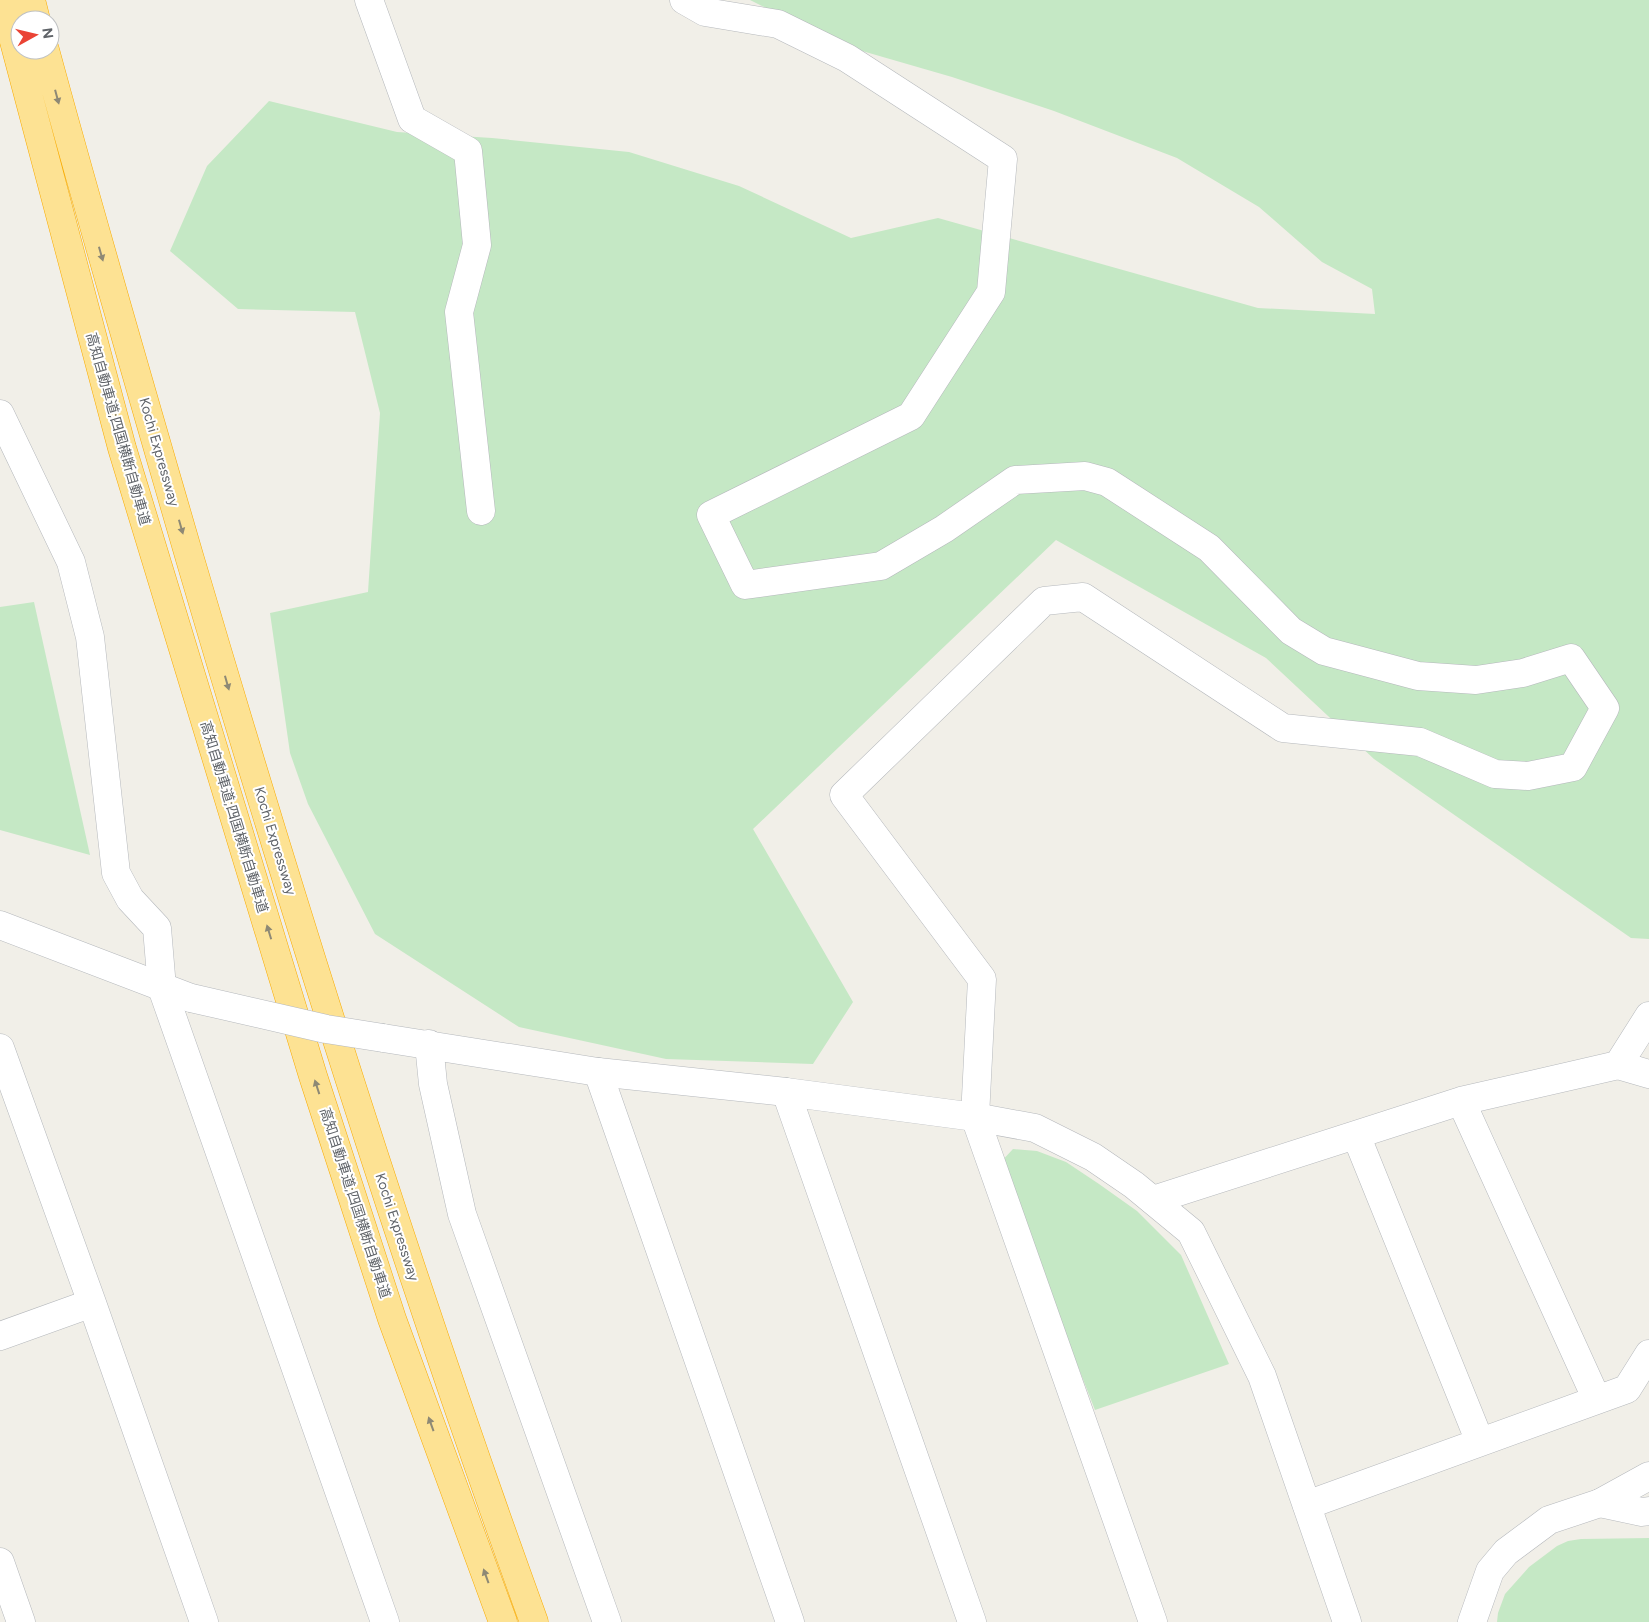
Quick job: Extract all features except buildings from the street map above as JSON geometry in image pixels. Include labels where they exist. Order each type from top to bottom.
[{"type":"highway","name":"高知自動車道;四国横断自動車道","points":[[3,0],[122,448],[313,1076],[392,1319],[503,1622]]},
{"type":"highway","name":"Kochi Expressway","points":[[47,60],[134,369],[232,701],[320,987],[417,1290],[534,1622]]},
{"type":"street","points":[[369,0],[412,119],[468,151],[477,245],[459,312],[481,511]]},
{"type":"street","points":[[684,0],[705,12],[778,24],[847,58],[1003,159],[991,292],[911,416],[711,515],[745,585],[881,566],[944,529],[1015,480],[1086,476],[1107,482],[1209,548],[1291,631],[1324,651],[1418,676],[1476,680],[1523,673],[1570,658],[1605,708],[1572,766],[1528,776],[1495,774],[1420,742],[1283,728],[1083,597],[1044,601],[844,795],[982,979],[975,1117],[1153,1622]]},
{"type":"street","points":[[0,414],[71,562],[90,637],[116,872],[130,899],[157,928],[162,988],[385,1622]]},
{"type":"street","points":[[0,925],[191,998],[326,1029],[598,1072],[786,1092],[975,1117],[1036,1128],[1093,1158],[1134,1185],[1191,1232],[1262,1376],[1346,1621]]},
{"type":"street","points":[[1618,1065],[1649,1016]]},
{"type":"street","points":[[429,1044],[433,1084],[462,1214],[607,1622]]},
{"type":"street","points":[[0,1048],[204,1622]]},
{"type":"street","points":[[1153,1200],[1461,1101],[1618,1065],[1649,1074]]},
{"type":"street","points":[[598,1072],[790,1622]]},
{"type":"street","points":[[786,1092],[972,1622]]},
{"type":"street","points":[[1461,1101],[1596,1400]]},
{"type":"street","points":[[1356,1135],[1480,1442]]},
{"type":"street","points":[[0,1336],[92,1303]]},
{"type":"street","points":[[1307,1505],[1627,1389],[1649,1354]]},
{"type":"street","points":[[1472,1622],[1490,1571],[1506,1552],[1549,1520],[1600,1503],[1649,1476]]},
{"type":"street","points":[[1600,1503],[1642,1512],[1649,1511]]},
{"type":"street","points":[[0,1562],[21,1622]]},
{"type":"green space","points":[[750,0],[1649,0],[1649,939],[1631,938],[1374,759],[1266,658],[1056,540],[753,829],[853,1002],[813,1064],[666,1059],[519,1027],[375,934],[308,804],[290,753],[270,613],[368,592],[380,413],[355,312],[238,309],[170,251],[207,166],[269,101],[397,132],[492,138],[629,152],[739,186],[851,238],[938,218],[1258,308],[1375,314],[1372,289],[1322,262],[1259,207],[1177,158],[1054,111],[952,77],[838,44]]},
{"type":"green space","points":[[34,602],[90,855],[0,830],[0,607]]},
{"type":"green space","points":[[1013,1149],[1037,1151],[1066,1162],[1137,1211],[1181,1255],[1229,1364],[1095,1410],[999,1164]]},
{"type":"green space","points":[[1649,1538],[1649,1622],[1497,1622],[1498,1613],[1505,1594],[1529,1567],[1557,1546],[1568,1541],[1581,1539]]}]
